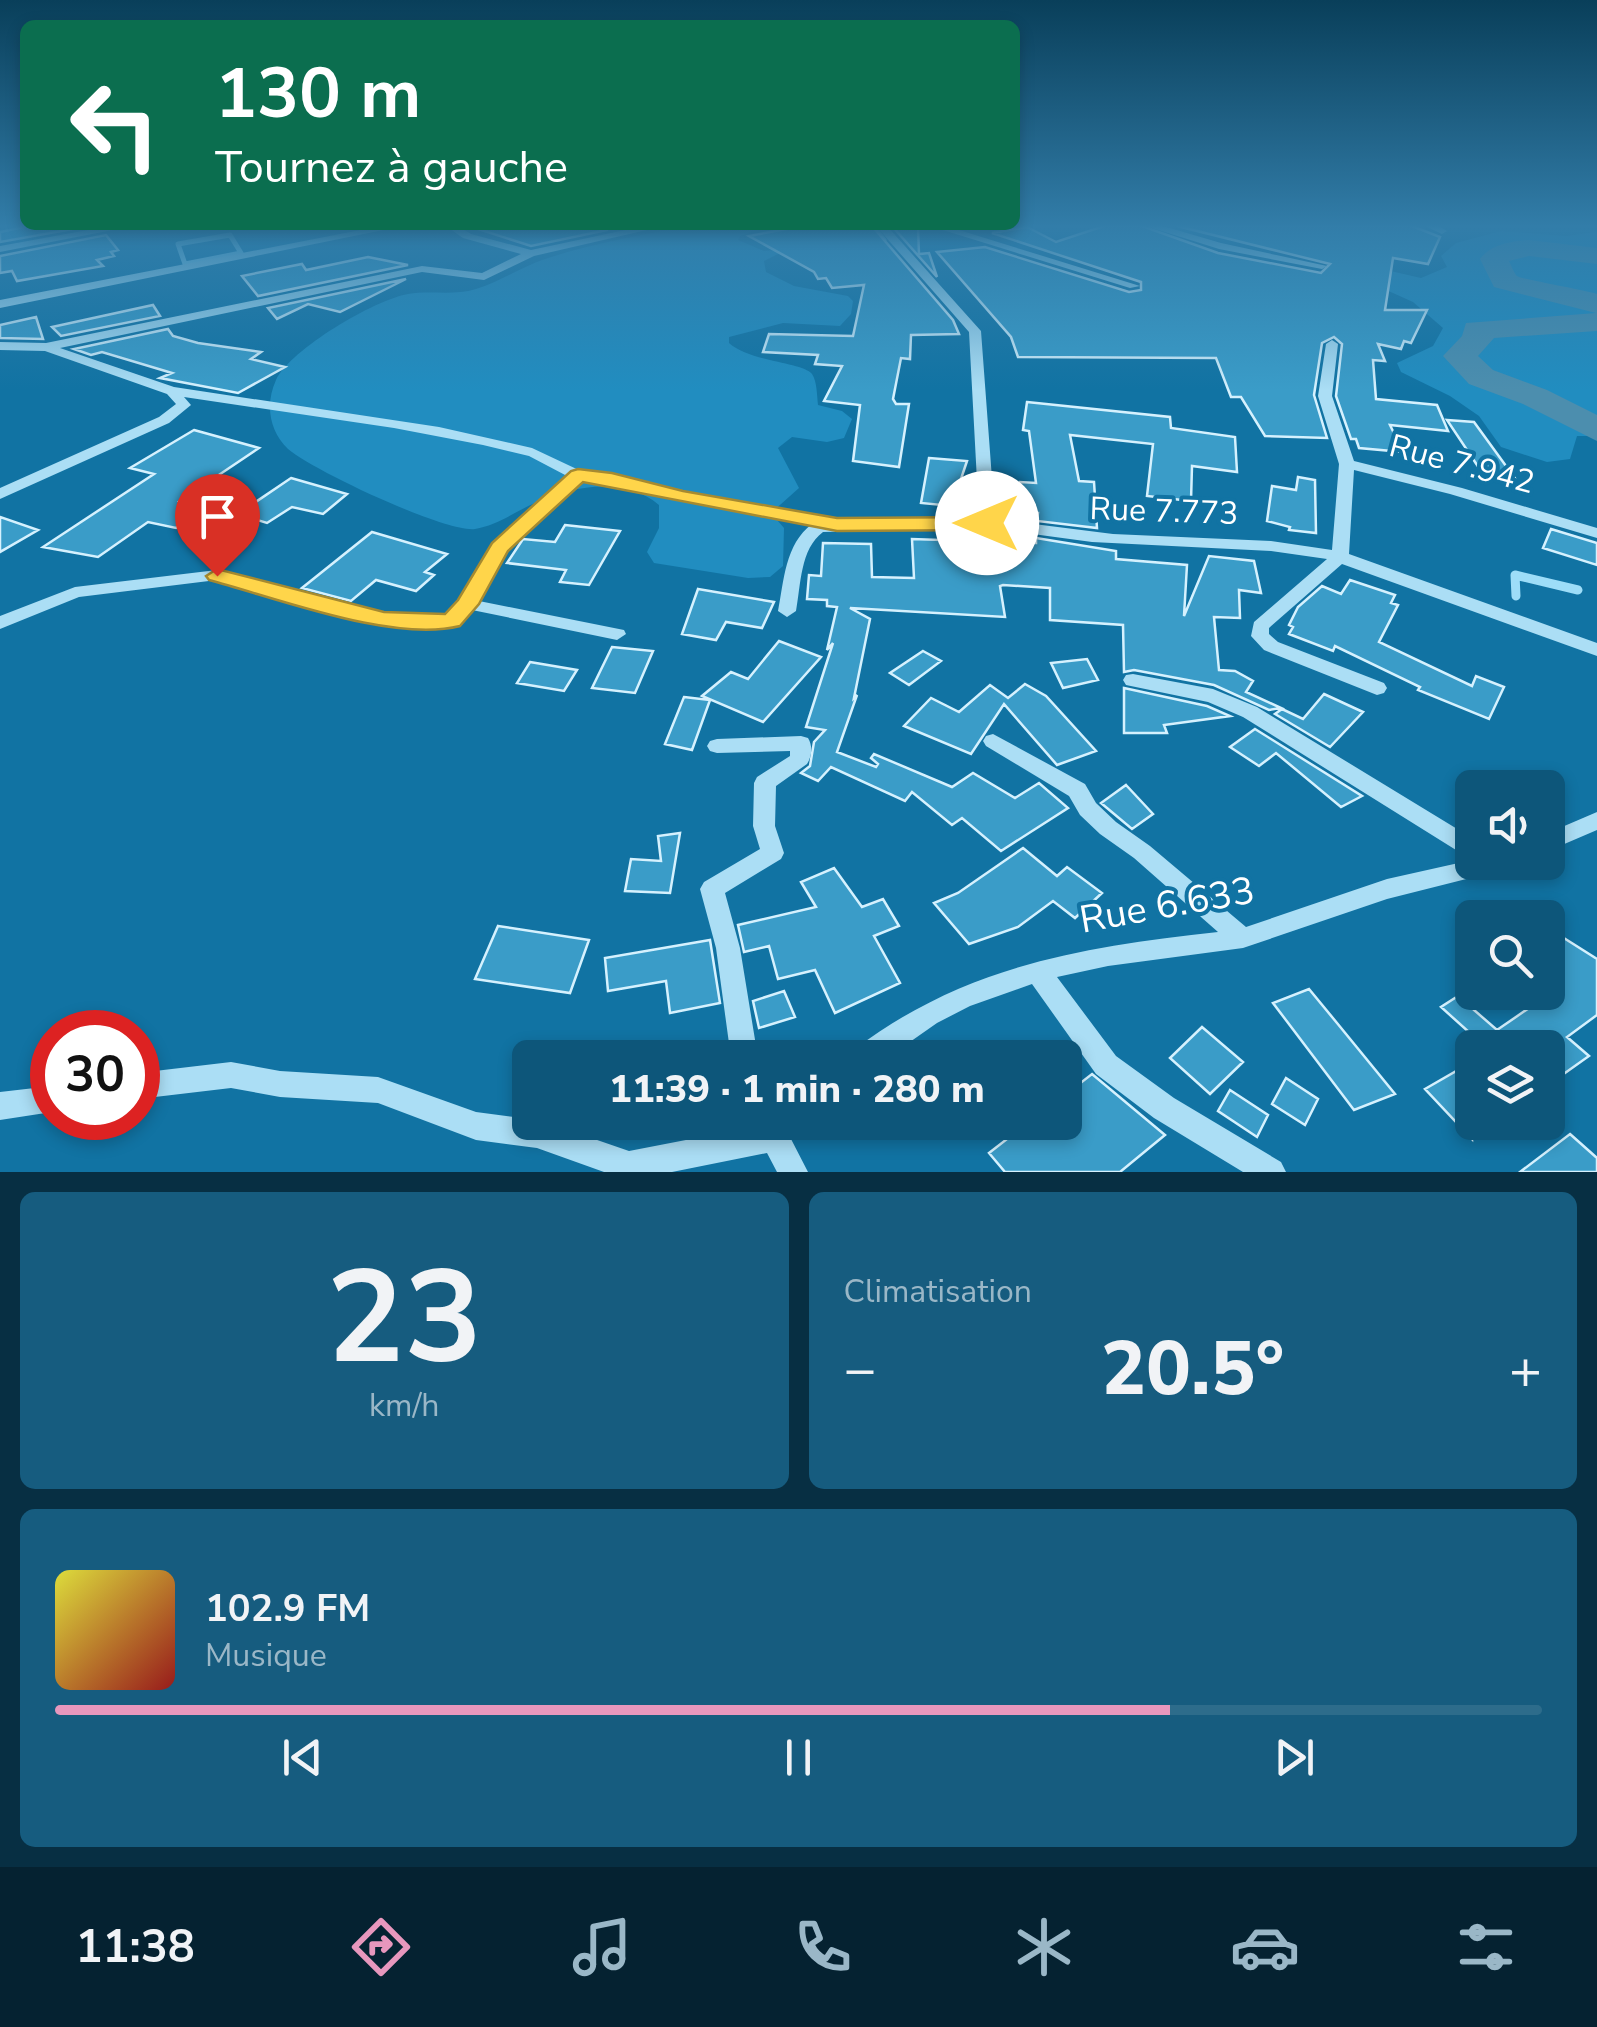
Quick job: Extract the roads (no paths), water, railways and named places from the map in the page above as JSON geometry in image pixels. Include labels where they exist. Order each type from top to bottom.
[{"type":"street","points":[[0,304],[119,281]]},
{"type":"street","points":[[0,346],[46,346],[365,281]]},
{"type":"street","points":[[930,281],[976,331],[987,523]]},
{"type":"street","points":[[1116,281],[1134,286]]},
{"type":"street","points":[[1332,344],[1326,396],[1346,464]]},
{"type":"street","name":"Rue 7.773","points":[[46,346],[172,391],[348,414],[531,452],[578,475],[612,478],[682,497],[837,524],[987,523],[1101,538],[1281,544],[1340,557],[1597,650]]},
{"type":"street","points":[[0,494],[164,420],[184,406],[172,391]]},
{"type":"street","name":"Rue 7.942","points":[[1340,557],[1346,464],[1456,491],[1597,533]]},
{"type":"street","points":[[0,623],[75,592],[217,576],[384,619],[426,623],[452,620],[468,604],[499,547],[578,475]]},
{"type":"street","points":[[787,611],[809,532],[837,524]]},
{"type":"street","points":[[1340,557],[1260,626],[1260,636],[1270,646],[1377,688]]},
{"type":"street","points":[[468,604],[617,634]]},
{"type":"street","points":[[1132,680],[1213,696],[1250,712],[1455,839]]},
{"type":"street","points":[[992,742],[1077,790],[1088,809],[1108,828],[1142,852],[1242,938]]},
{"type":"street","points":[[716,746],[801,743],[800,760],[765,783],[764,826],[773,853],[712,889],[728,948],[742,1040]]},
{"type":"street","points":[[1565,835],[1597,822]]},
{"type":"street","name":"Rue 6.633","points":[[886,1040],[933,1011],[1038,970],[1140,950],[1242,938],[1390,888],[1455,873]]},
{"type":"street","points":[[1038,970],[1106,1065],[1164,1108],[1271,1172]]},
{"type":"street","points":[[160,1083],[231,1075],[280,1084],[378,1090],[476,1126],[512,1131]]},
{"type":"street","points":[[0,1106],[30,1101]]},
{"type":"street","points":[[554,1140],[629,1166],[729,1140]]},
{"type":"street","points":[[780,1140],[793,1172]]},
{"type":"waterway","points":[[1504,281],[1516,287],[1561,292],[1597,304]]},
{"type":"waterway","points":[[1597,322],[1477,330],[1478,339],[1459,356],[1481,377],[1535,397],[1597,430]]},
{"type":"waterway","points":[[1515,577],[1523,577]]},
{"type":"waterway","points":[[1515,577],[1516,596]]},
{"type":"waterway","points":[[1515,577],[1523,577]]},
{"type":"waterway","points":[[1523,577],[1578,590]]}]
